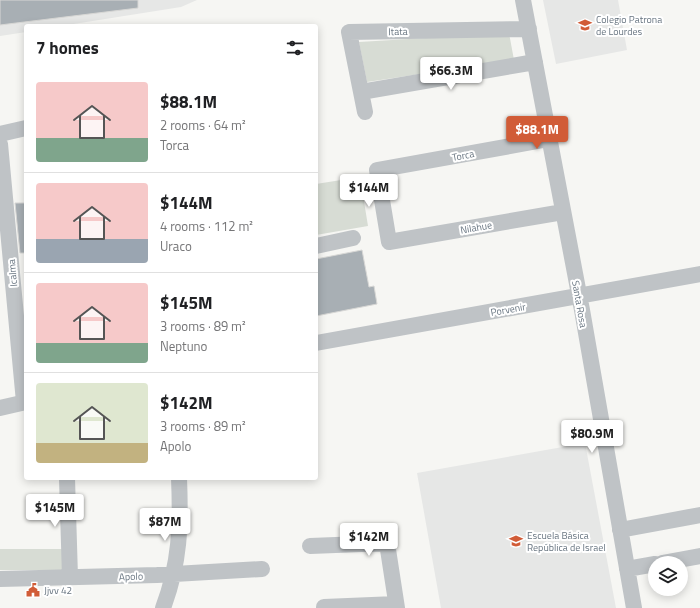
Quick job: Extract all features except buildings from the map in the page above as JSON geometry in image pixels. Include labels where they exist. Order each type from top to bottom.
[{"type":"street","name":"Santa Rosa","points":[[523,0],[579,296],[634,608]]},
{"type":"street","name":"Itata","points":[[365,112],[349,32],[529,29]]},
{"type":"street","points":[[361,92],[535,62]]},
{"type":"street","points":[[0,134],[24,128]]},
{"type":"street","name":"Torca","points":[[389,242],[377,170],[549,139]]},
{"type":"street","name":"Icalma","points":[[0,144],[21,307],[24,378]]},
{"type":"street","name":"Nilahue","points":[[389,242],[563,212]]},
{"type":"street","points":[[318,246],[353,238]]},
{"type":"street","name":"Porvenir","points":[[318,343],[700,274]]},
{"type":"street","points":[[0,408],[24,402]]},
{"type":"street","points":[[67,480],[70,578]]},
{"type":"street","points":[[163,608],[174,574],[180,533],[179,480]]},
{"type":"street","points":[[620,530],[700,515]]},
{"type":"street","points":[[310,546],[387,543],[397,606],[324,607]]},
{"type":"street","points":[[688,558],[700,556]]},
{"type":"street","points":[[627,569],[648,565]]},
{"type":"street","name":"Apolo","points":[[0,580],[174,574],[262,569]]},
{"type":"shaded area","points":[[0,0],[197,0],[181,7],[74,24],[24,24],[24,32],[0,36]]},
{"type":"shaded area","name":"Colegio Patrona de Lourdes","points":[[543,0],[618,0],[627,50],[556,64]]},
{"type":"shaded area","points":[[509,33],[514,60],[367,82],[359,42]]},
{"type":"shaded area","points":[[360,177],[368,226],[318,235],[318,184]]},
{"type":"shaded area","name":"Escuela Básica República de Israel","points":[[585,443],[616,608],[441,608],[417,473]]},
{"type":"shaded area","points":[[0,549],[62,549],[62,570],[0,570]]},
{"type":"place","name":"Colegio Patrona de Lourdes","points":[[585,25]]},
{"type":"place","name":"Escuela Básica República de Israel","points":[[516,541]]},
{"type":"place","name":"Jjvv 42","points":[[33,590]]}]
